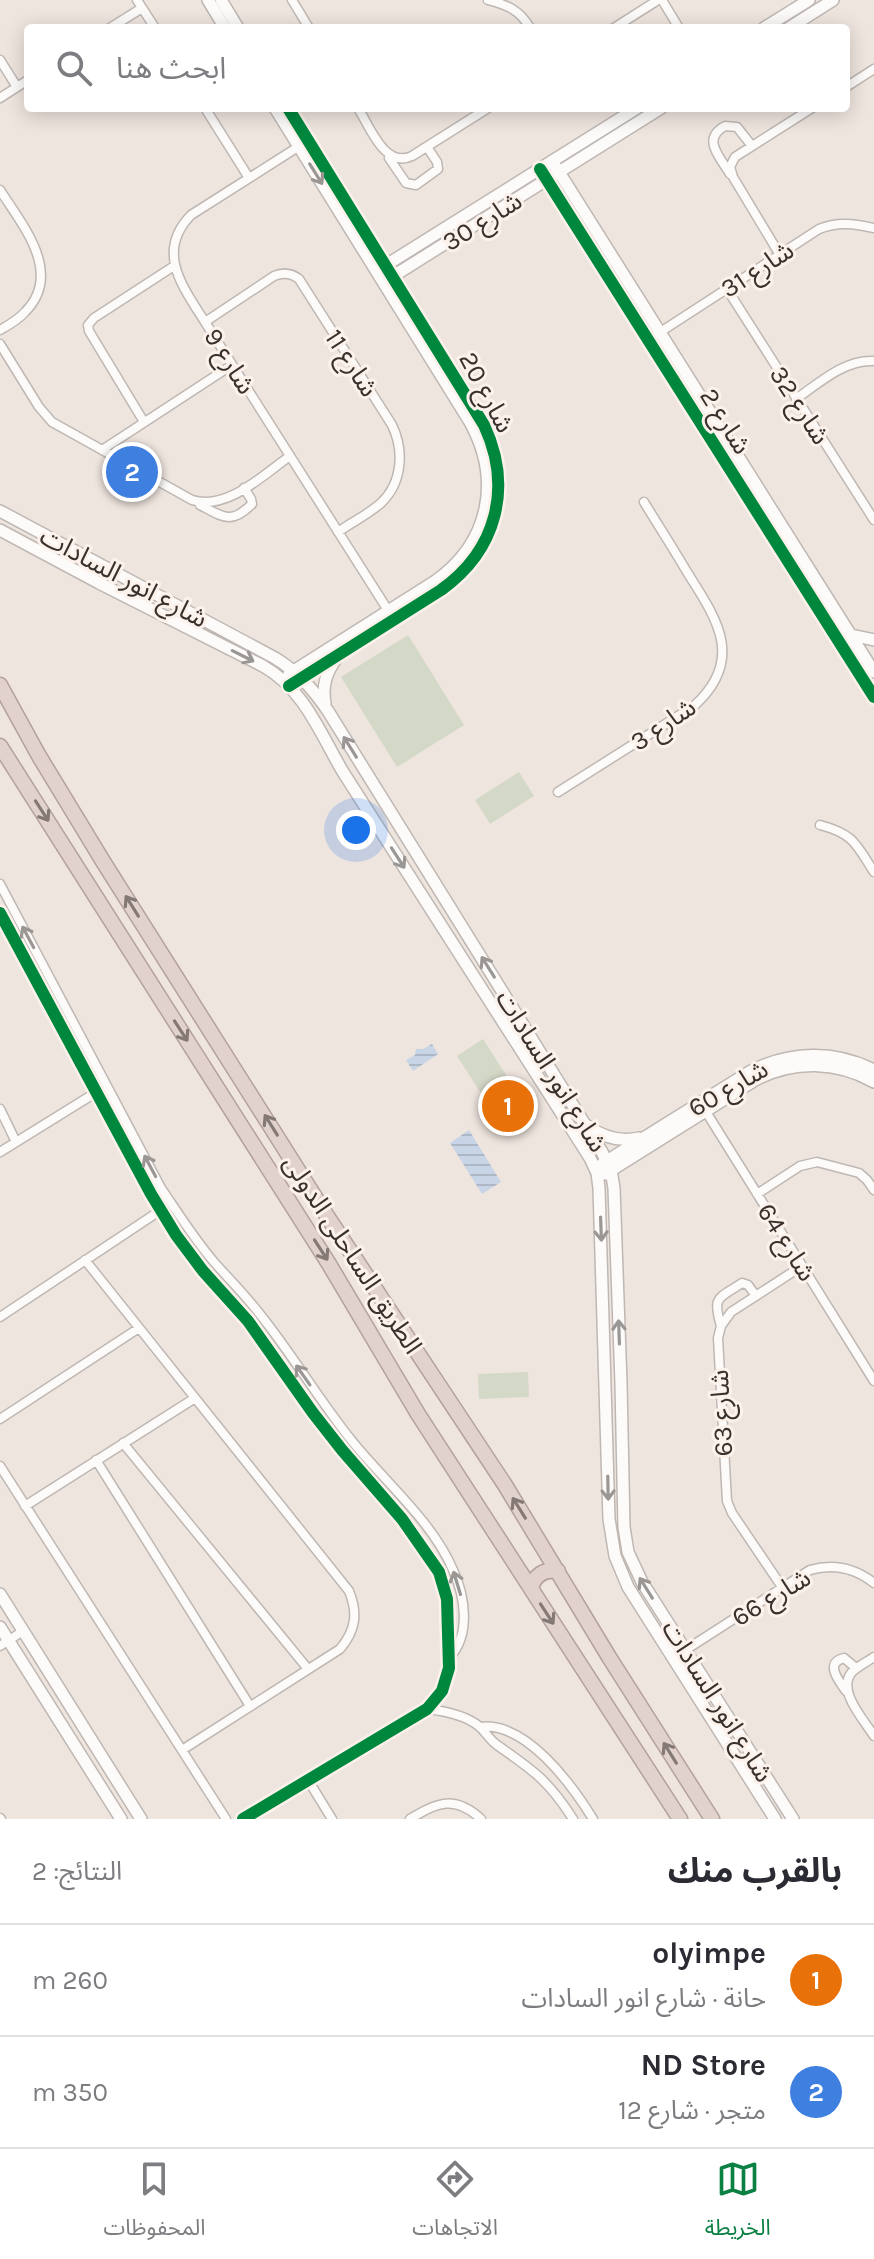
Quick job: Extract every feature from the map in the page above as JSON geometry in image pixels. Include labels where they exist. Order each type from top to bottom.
[{"type":"highway","name":"الطريق الساحلى الدولى","points":[[0,685],[104,863],[327,1216],[549,1556],[712,1819]]},
{"type":"highway","name":"الطريق الساحلى الدولى","points":[[0,746],[345,1288],[418,1414],[680,1819]]},
{"type":"highway","points":[[520,1572],[539,1567],[549,1556]]},
{"type":"highway","points":[[531,1589],[538,1575],[548,1570],[558,1571]]},
{"type":"street","points":[[208,0],[223,24]]},
{"type":"street","points":[[221,0],[236,24]]},
{"type":"street","points":[[307,0],[294,3],[307,24]]},
{"type":"street","points":[[488,0],[511,7],[527,24]]},
{"type":"street","points":[[621,24],[660,0],[676,24]]},
{"type":"street","points":[[770,24],[809,0]]},
{"type":"street","points":[[795,24],[833,0]]},
{"type":"street","points":[[115,24],[140,4],[152,24]]},
{"type":"street","points":[[0,60],[17,87]]},
{"type":"street","points":[[850,84],[874,69]]},
{"type":"street","points":[[0,98],[24,83]]},
{"type":"street","points":[[208,112],[249,178]]},
{"type":"street","name":"شارع 20","points":[[278,112],[304,144],[382,268],[475,431],[483,450],[488,482],[484,515],[476,535],[466,552],[444,575],[344,651],[298,674]]},
{"type":"street","name":"شارع 20","points":[[290,112],[304,144]]},
{"type":"street","points":[[360,112],[406,183],[414,185],[438,169],[427,147]]},
{"type":"street","points":[[386,154],[405,160],[482,112]]},
{"type":"street","name":"شارع 30","points":[[382,268],[631,112]]},
{"type":"street","name":"شارع 30","points":[[389,280],[655,112]]},
{"type":"street","points":[[733,177],[730,167],[733,160],[806,112]]},
{"type":"street","points":[[752,146],[737,127],[725,126],[716,132],[713,139],[714,147],[780,255]]},
{"type":"street","points":[[144,422],[88,325],[174,266],[174,244],[179,231],[196,210],[304,144]]},
{"type":"street","name":"شارع 2","points":[[552,161],[874,672]]},
{"type":"street","name":"شارع 2","points":[[540,169],[874,697]]},
{"type":"street","points":[[0,190],[3,201],[36,248],[41,273],[33,304],[20,318],[0,330]]},
{"type":"street","name":"شارع 31","points":[[648,340],[819,229],[851,223],[874,228]]},
{"type":"street","name":"شارع 9","points":[[174,266],[205,322],[391,615]]},
{"type":"street","name":"شارع 11","points":[[205,322],[274,276],[281,273],[293,275],[299,279],[392,425],[399,443],[400,458],[393,487],[379,505],[338,532]]},
{"type":"street","name":"شارع 32","points":[[727,289],[874,520]]},
{"type":"street","points":[[0,344],[47,418],[223,517],[232,518],[252,504],[244,488]]},
{"type":"street","points":[[796,399],[851,364],[874,361]]},
{"type":"street","points":[[102,450],[232,365]]},
{"type":"street","points":[[192,500],[215,503],[226,499],[290,456]]},
{"type":"street","name":"شارع 3","points":[[558,792],[694,706],[710,688],[719,668],[722,641],[715,617],[644,502]]},
{"type":"street","name":"شارع انور السادات","points":[[0,511],[275,658],[298,674],[328,711],[584,1121],[609,1166],[614,1194],[623,1515],[628,1552],[642,1582],[793,1819]]},
{"type":"street","name":"شارع انور السادات","points":[[0,530],[263,666],[286,682],[309,710],[341,768],[596,1173],[609,1519],[613,1547],[628,1587],[775,1819]]},
{"type":"street","points":[[775,541],[787,533]]},
{"type":"street","points":[[99,583],[107,567]]},
{"type":"street","name":"شارع 20","points":[[286,682],[391,615]]},
{"type":"street","points":[[851,635],[874,640]]},
{"type":"street","points":[[328,711],[324,697],[327,675],[333,662],[344,651]]},
{"type":"street","points":[[820,825],[841,831],[851,838],[874,872]]},
{"type":"street","points":[[0,884],[161,1188],[186,1226],[259,1313],[352,1442],[412,1510],[448,1560],[458,1581],[463,1610],[462,1635],[450,1657]]},
{"type":"street","points":[[0,913],[161,1210],[203,1271],[248,1321],[332,1438],[402,1519],[432,1560],[445,1585],[449,1668],[442,1691],[427,1709],[243,1819]]},
{"type":"street","name":"شارع 60","points":[[596,1173],[703,1107],[751,1071],[770,1062],[790,1057],[831,1056],[874,1070]]},
{"type":"street","name":"شارع 60","points":[[609,1166],[647,1135],[775,1071],[817,1065],[857,1073],[874,1082]]},
{"type":"street","points":[[0,1152],[107,1086]]},
{"type":"street","name":"شارع 64","points":[[703,1107],[874,1381]]},
{"type":"street","points":[[0,1109],[16,1142]]},
{"type":"street","points":[[584,1121],[595,1131],[617,1140],[633,1140],[647,1135]]},
{"type":"street","points":[[757,1194],[800,1166],[817,1162],[859,1173],[874,1190]]},
{"type":"street","points":[[0,1317],[161,1210]]},
{"type":"street","points":[[85,1260],[349,1591],[354,1603],[354,1628],[340,1649],[182,1750]]},
{"type":"street","points":[[721,1326],[731,1312],[802,1266]]},
{"type":"street","name":"شارع 63","points":[[756,1296],[744,1283],[720,1298],[716,1308],[721,1326],[718,1344],[727,1501],[735,1519],[782,1587]]},
{"type":"street","points":[[0,1419],[139,1328]]},
{"type":"street","points":[[606,1383],[621,1383]]},
{"type":"street","points":[[25,1506],[195,1398]]},
{"type":"street","points":[[123,1443],[308,1669]]},
{"type":"street","points":[[96,1460],[250,1706]]},
{"type":"street","points":[[0,1466],[226,1819]]},
{"type":"street","name":"شارع 66","points":[[673,1658],[810,1570],[831,1567],[857,1572],[874,1583]]},
{"type":"street","points":[[0,1594],[141,1819]]},
{"type":"street","points":[[0,1627],[4,1643],[121,1819]]},
{"type":"street","points":[[4,1643],[23,1631]]},
{"type":"street","points":[[848,1695],[847,1680],[856,1668],[874,1657]]},
{"type":"street","points":[[856,1668],[844,1658],[834,1665],[834,1671],[874,1736]]},
{"type":"street","points":[[427,1709],[460,1716],[480,1727],[495,1744],[545,1781],[573,1819]]},
{"type":"street","points":[[480,1727],[501,1728],[535,1749],[557,1768],[593,1819]]},
{"type":"street","points":[[308,1780],[332,1819]]},
{"type":"street","points":[[410,1819],[440,1803],[456,1803],[470,1809],[481,1819]]},
{"type":"green space","points":[[408,635],[464,725],[397,767],[341,677]]},
{"type":"green space","points":[[519,772],[534,796],[490,824],[475,800]]},
{"type":"green space","points":[[483,1039],[510,1081],[484,1098],[457,1056]]},
{"type":"green space","points":[[528,1372],[529,1397],[479,1399],[478,1374]]},
{"type":"water","points":[[432,1044],[438,1054],[413,1071],[406,1060],[415,1055],[416,1049]]},
{"type":"water","points":[[469,1130],[501,1182],[482,1194],[450,1143]]},
{"type":"cycle path","points":[[289,686],[441,590],[460,574],[487,537],[498,494],[493,448],[484,425],[290,112]]},
{"type":"cycle path","points":[[540,169],[874,697]]},
{"type":"cycle path","points":[[0,913],[176,1235],[203,1271],[248,1321],[342,1450],[402,1519],[439,1572],[447,1599],[449,1668],[442,1691],[427,1709],[243,1819]]},
{"type":"place","name":"ND Store","points":[[132,472]]},
{"type":"place","name":"olyimpe","points":[[508,1106]]}]
